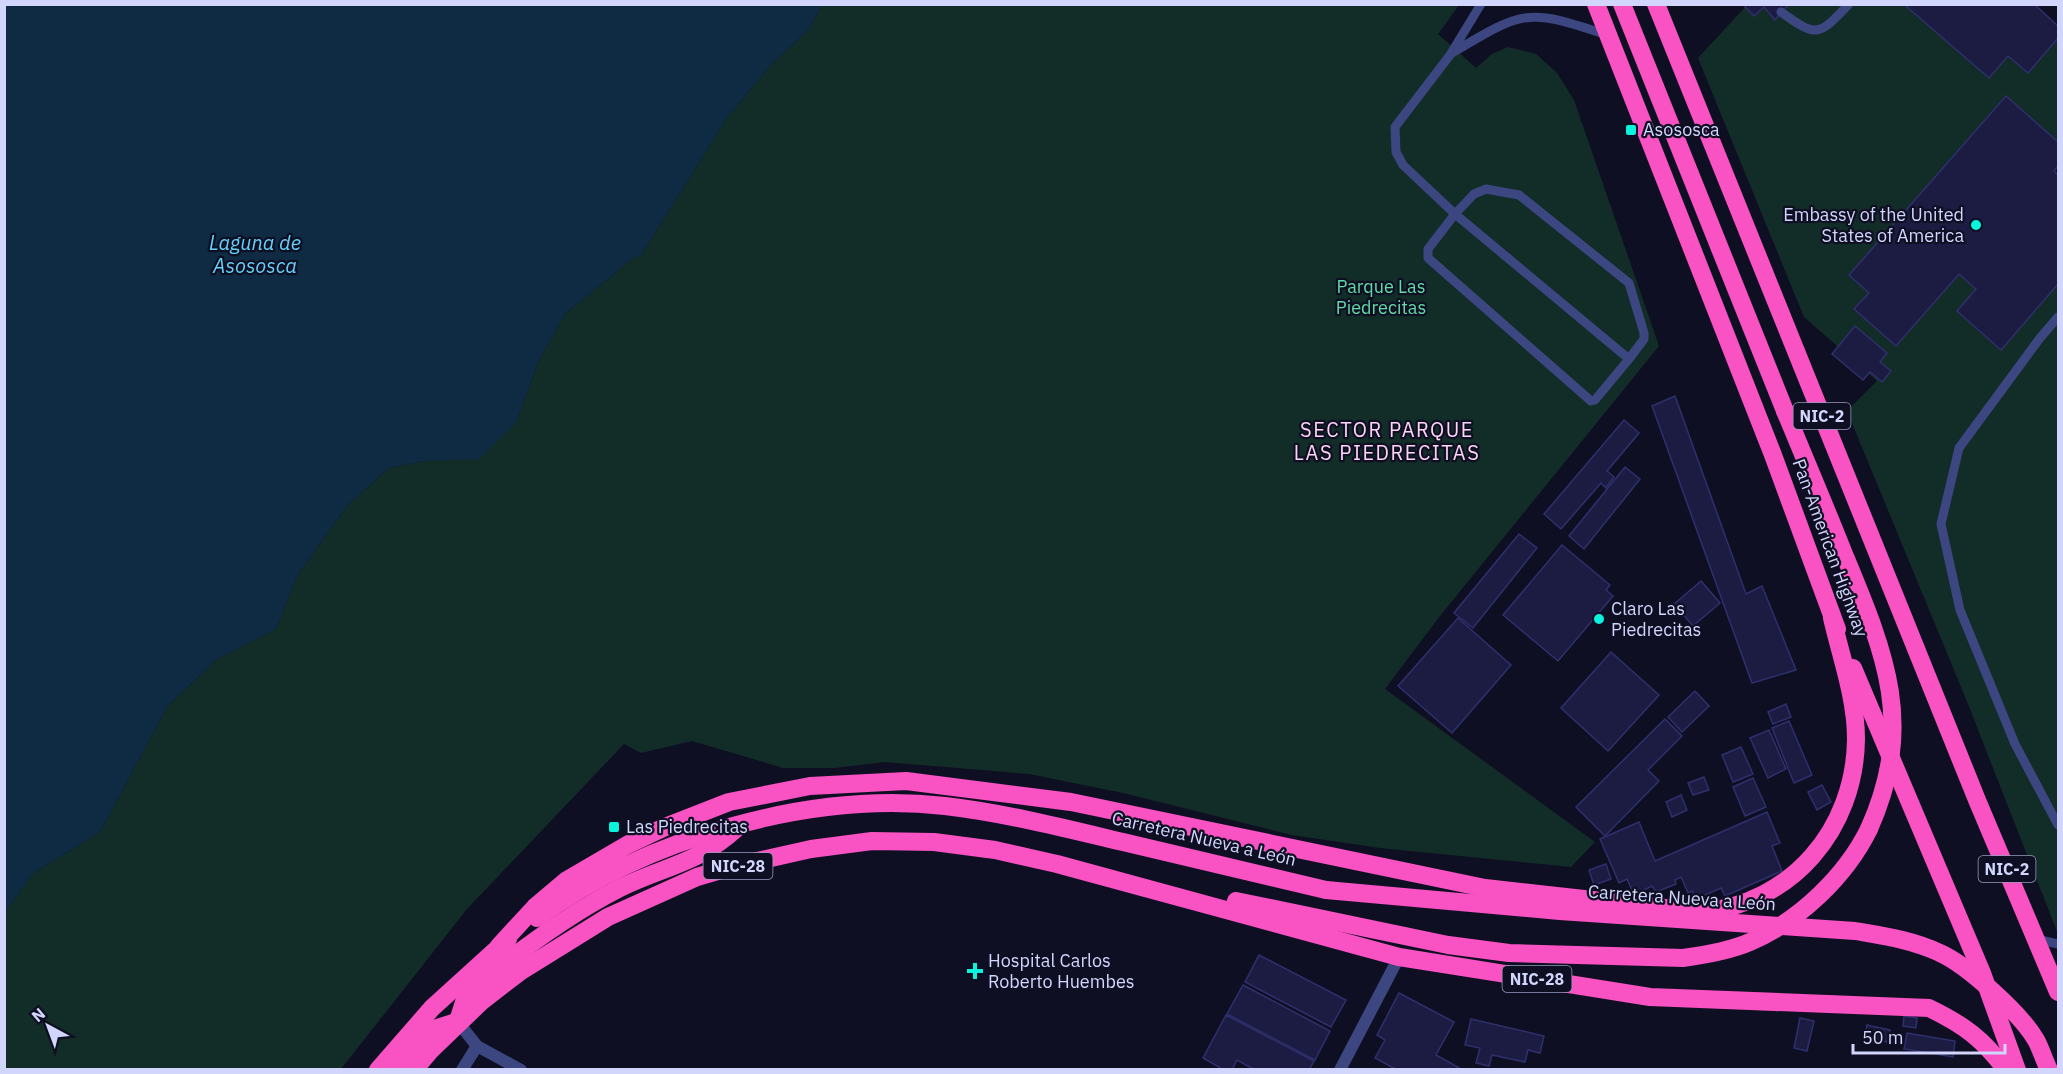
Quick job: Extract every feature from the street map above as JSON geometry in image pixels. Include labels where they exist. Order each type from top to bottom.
[{"type":"highway","name":"Pan-American Highway","points":[[1596,4],[1769,444],[1832,618],[1982,973],[2016,1070]]},
{"type":"highway","points":[[1057,864],[1448,945],[1509,953],[1683,958],[1711,954],[1750,942],[1778,926],[1807,905],[1849,863],[1878,808],[1890,766],[1892,699],[1883,652],[1622,4]]},
{"type":"highway","name":"NIC-2","points":[[1656,4],[1972,789],[2058,992]]},
{"type":"highway","points":[[499,946],[535,907],[567,880],[627,844],[692,816],[729,802],[810,786],[906,781],[1071,802],[1485,888],[1701,912],[1726,910],[1746,905],[1776,889],[1807,863],[1830,833],[1847,795],[1854,769],[1854,710],[1832,618]]},
{"type":"highway","name":"Carretera Nueva a León","points":[[378,1070],[432,1008],[499,946],[568,898],[636,861],[740,825],[804,810],[870,804],[943,806],[1009,815],[1326,890],[1560,911],[1855,931],[1901,939],[1941,953],[1991,991],[2035,1039],[2049,1070]]},
{"type":"highway","points":[[396,1070],[434,1029],[458,1022],[465,999],[474,988],[551,928],[628,884],[702,856],[719,845],[740,825]]},
{"type":"highway","name":"NIC-28","points":[[414,1070],[458,1022],[521,971],[608,917],[688,881],[731,867],[810,849],[872,841],[934,842],[995,850],[1057,864],[1399,957],[1650,997],[1929,1008],[1957,1022],[1987,1044],[2006,1070]]},
{"type":"street","points":[[1340,1070],[1399,957]]},
{"type":"street","points":[[458,1022],[477,1046],[521,1070]]},
{"type":"street","points":[[462,1070],[477,1046]]},
{"type":"lane","points":[[1481,4],[1450,55],[1395,128],[1396,152],[1403,165],[1455,214],[1629,359]]},
{"type":"lane","points":[[1782,12],[1803,29],[1815,32],[1826,27],[1849,4]]},
{"type":"lane","points":[[1450,55],[1494,28],[1516,18],[1541,15],[1607,35]]},
{"type":"lane","points":[[1486,189],[1519,195],[1629,283],[1644,339],[1598,398],[1591,401],[1431,263],[1428,258],[1428,249],[1455,214],[1474,194],[1486,189]]},
{"type":"lane","points":[[2058,317],[1959,448],[1941,524],[1960,610],[2015,744],[2058,825]]},
{"type":"lane","points":[[2037,939],[2058,944]]},
{"type":"green space","name":"Parque Las Piedrecitas","points":[[822,5],[1459,5],[1438,34],[1476,68],[1492,54],[1508,47],[1536,54],[1557,73],[1574,100],[1659,346],[1440,616],[1385,689],[1595,842],[1571,867],[1380,848],[1292,835],[1123,793],[1029,774],[885,762],[835,768],[783,768],[692,741],[641,753],[624,744],[467,909],[341,1069],[5,1070],[5,913],[32,874],[100,832],[167,707],[217,659],[276,629],[297,576],[348,505],[389,468],[425,461],[516,423],[538,362],[565,314],[635,257],[640,257],[727,118],[770,66],[809,29]]},
{"type":"green space","points":[[1747,5],[1910,5],[1908,7],[1989,78],[2008,56],[2028,73],[2058,38],[2058,142],[2006,97],[1849,275],[1869,293],[1855,309],[1896,346],[1959,274],[1976,289],[1957,311],[2001,350],[2058,284],[2058,934],[1968,704],[1847,411],[1877,381],[1804,317],[1698,58]]},
{"type":"water","name":"Laguna de Asososca","points":[[5,4],[822,5],[809,29],[770,66],[727,118],[640,257],[635,257],[565,314],[538,362],[516,423],[479,459],[425,461],[389,468],[348,505],[297,576],[276,629],[217,659],[167,707],[100,832],[32,874],[5,913]]},
{"type":"building","points":[[1747,4],[1789,4],[1775,20],[1764,7],[1754,16],[1745,7]]},
{"type":"building","points":[[1910,4],[2034,4],[2058,26],[2058,38],[2028,73],[2008,56],[1989,78],[1907,7]]},
{"type":"building","name":"Embassy of the United States of America","points":[[2006,96],[2058,142],[2058,166],[2054,171],[2058,175],[2058,284],[2001,350],[1957,311],[1976,289],[1959,274],[1896,346],[1854,309],[1869,293],[1849,275]]},
{"type":"building","points":[[1855,326],[1887,353],[1880,362],[1891,371],[1882,382],[1870,372],[1863,380],[1832,354]]},
{"type":"building","points":[[1675,396],[1746,594],[1762,586],[1796,670],[1752,683],[1652,406]]},
{"type":"building","points":[[1624,420],[1639,433],[1607,471],[1614,477],[1606,488],[1601,483],[1561,529],[1544,514]]},
{"type":"building","points":[[1625,467],[1640,479],[1584,549],[1569,536]]},
{"type":"building","points":[[1519,534],[1537,548],[1473,628],[1454,613]]},
{"type":"building","points":[[1562,545],[1610,585],[1606,590],[1613,596],[1558,661],[1503,615]]},
{"type":"building","points":[[1701,581],[1720,603],[1693,626],[1674,604]]},
{"type":"building","points":[[1458,618],[1511,665],[1452,733],[1398,686]]},
{"type":"building","points":[[1611,652],[1659,695],[1608,751],[1561,708]]},
{"type":"building","points":[[1695,691],[1709,706],[1682,732],[1668,717]]},
{"type":"building","points":[[1786,704],[1791,717],[1773,724],[1768,712]]},
{"type":"building","points":[[1665,719],[1682,736],[1648,770],[1659,781],[1605,836],[1576,807]]},
{"type":"building","points":[[1789,721],[1812,775],[1794,783],[1772,728]]},
{"type":"building","points":[[1769,730],[1786,769],[1768,778],[1750,738]]},
{"type":"building","points":[[1741,747],[1753,774],[1733,782],[1722,755]]},
{"type":"building","points":[[1704,777],[1709,790],[1693,795],[1688,783]]},
{"type":"building","points":[[1753,778],[1766,807],[1745,816],[1733,787]]},
{"type":"building","points":[[1822,785],[1831,802],[1817,810],[1808,792]]},
{"type":"building","points":[[1681,795],[1687,810],[1672,817],[1666,802]]},
{"type":"building","points":[[1767,812],[1780,843],[1772,846],[1782,871],[1725,896],[1721,888],[1696,899],[1692,891],[1688,893],[1681,877],[1675,880],[1676,884],[1656,892],[1652,886],[1634,895],[1627,879],[1619,883],[1600,839],[1639,822],[1655,861]]},
{"type":"building","points":[[1606,864],[1611,879],[1594,885],[1589,870]]},
{"type":"building","points":[[1259,955],[1346,1000],[1331,1027],[1245,982]]},
{"type":"building","points":[[1243,985],[1330,1031],[1315,1060],[1227,1014]]},
{"type":"building","points":[[1399,993],[1454,1022],[1436,1055],[1463,1070],[1397,1070],[1375,1058],[1385,1040],[1377,1035]]},
{"type":"building","points":[[1226,1015],[1314,1061],[1309,1070],[1255,1070],[1237,1060],[1232,1070],[1224,1070],[1203,1058]]},
{"type":"building","points":[[1904,1016],[1917,1018],[1916,1028],[1903,1026]]},
{"type":"building","points":[[1800,1018],[1814,1021],[1807,1051],[1794,1048]]},
{"type":"building","points":[[1471,1019],[1544,1036],[1540,1053],[1528,1050],[1525,1062],[1492,1055],[1489,1066],[1476,1063],[1480,1048],[1465,1045]]},
{"type":"building","points":[[1867,1025],[1890,1030],[1887,1042],[1865,1037]]},
{"type":"building","points":[[1907,1033],[1955,1041],[1953,1057],[1904,1049]]},
{"type":"place","name":"Asososca","points":[[1631,130]]},
{"type":"place","name":"Embassy of the United States of America","points":[[1976,225]]},
{"type":"place","name":"Claro Las Piedrecitas","points":[[1599,619]]},
{"type":"place","name":"Las Piedrecitas","points":[[614,827]]},
{"type":"place","name":"Hospital Carlos Roberto Huembes","points":[[975,971]]},
{"type":"district","name":"SECTOR PARQUE LAS PIEDRECITAS","points":[[1387,442]]}]
